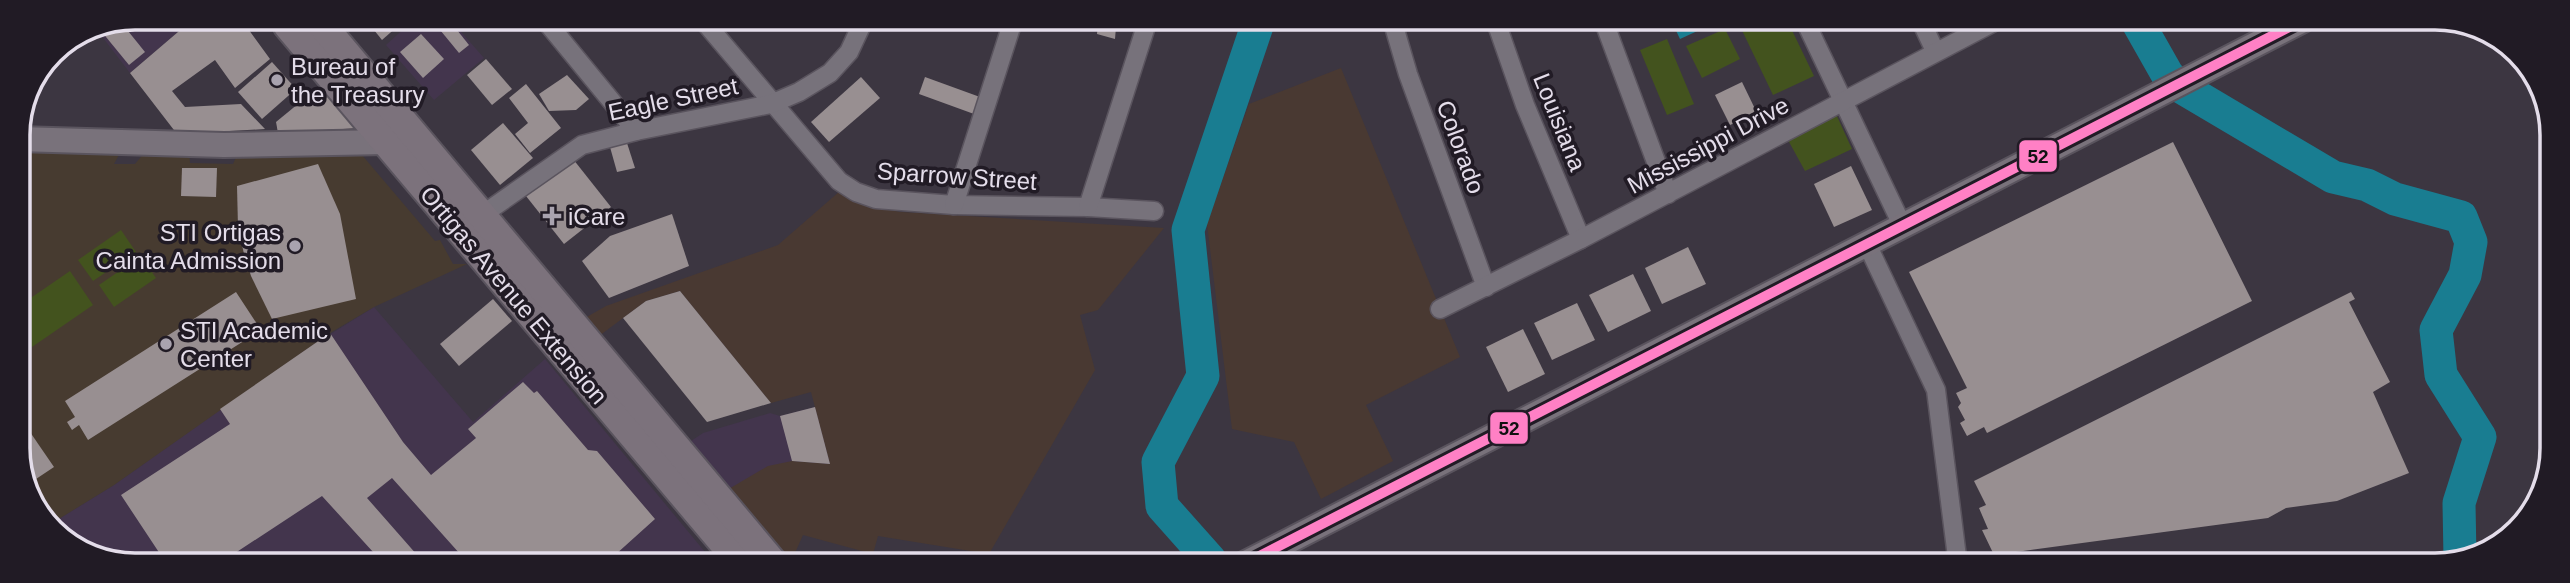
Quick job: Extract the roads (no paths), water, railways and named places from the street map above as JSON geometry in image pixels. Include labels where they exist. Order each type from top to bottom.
[{"type":"main road","name":"Ortigas Avenue Extension","points":[[291,30],[732,553]]},
{"type":"main road","name":"Ortigas Avenue Extension","points":[[326,30],[765,553]]},
{"type":"street","points":[[553,30],[636,131]]},
{"type":"street","name":"Sparrow Street","points":[[712,30],[771,104],[839,181],[856,192],[876,199],[954,205],[1154,211]]},
{"type":"street","name":"Eagle Street","points":[[482,215],[582,145],[636,131],[771,104],[799,92],[830,73],[849,52],[859,30]]},
{"type":"street","points":[[954,205],[1010,30]]},
{"type":"street","points":[[1088,207],[1145,30]]},
{"type":"street","name":"Colorado","points":[[1394,30],[1486,287]]},
{"type":"street","name":"Louisiana","points":[[1499,30],[1525,105],[1581,239]]},
{"type":"street","points":[[1607,30],[1668,194]]},
{"type":"street","points":[[1809,30],[1903,227]]},
{"type":"street","points":[[1925,30],[1935,51]]},
{"type":"street","name":"Mississippi Drive","points":[[1440,309],[1668,194],[1978,30]]},
{"type":"street","points":[[1265,553],[2283,30]]},
{"type":"street","points":[[30,139],[224,145],[386,142]]},
{"type":"street","points":[[1867,244],[1936,390],[1956,553]]},
{"type":"water","points":[[1676,30],[1700,30],[1680,39]]},
{"type":"waterway","points":[[1204,553],[1162,506],[1158,462],[1203,376],[1188,230],[1256,30]]},
{"type":"waterway","points":[[2142,30],[2167,74],[2176,84],[2333,177],[2367,185],[2395,199],[2461,217],[2471,242],[2465,275],[2436,330],[2441,375],[2480,437],[2459,503],[2460,550]]},
{"type":"place","name":"Bureau of the Treasury","points":[[277,80]]},
{"type":"place","name":"iCare","points":[[552,216]]},
{"type":"place","name":"STI Ortigas Cainta Admission","points":[[295,246]]},
{"type":"place","name":"STI Academic Center","points":[[166,344]]}]
